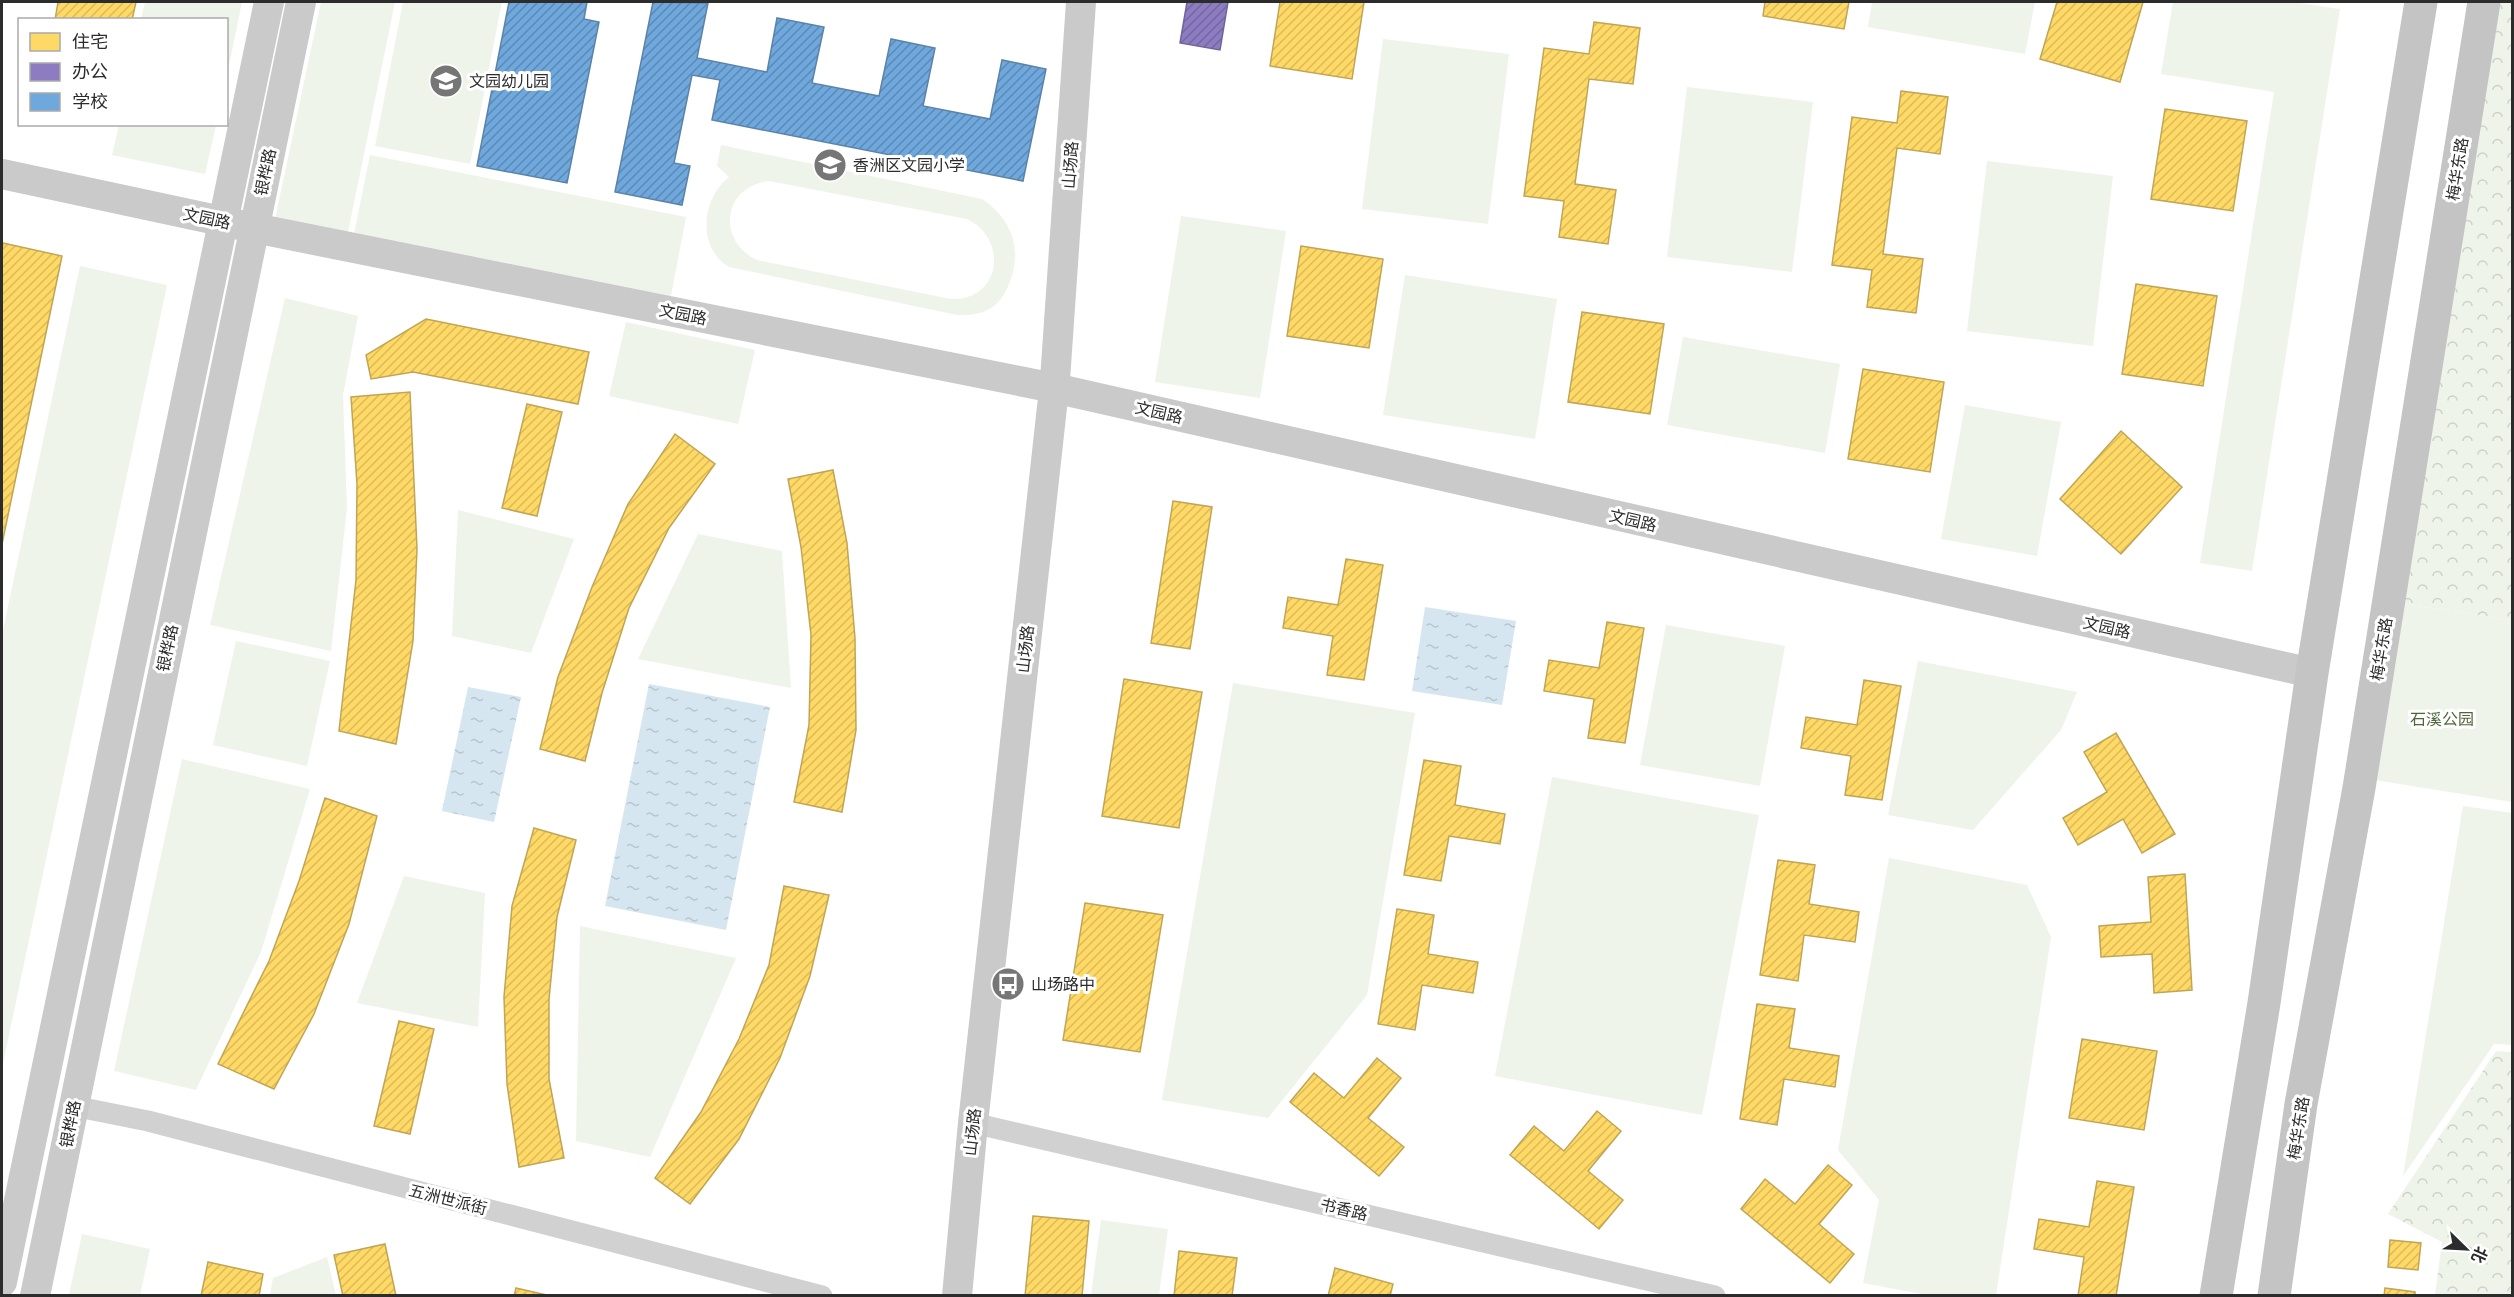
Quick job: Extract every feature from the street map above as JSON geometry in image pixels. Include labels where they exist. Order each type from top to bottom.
[{"type":"main road","points":[[2216,1296],[2266,991],[2312,674],[2421,2]]},
{"type":"main road","name":"梅华东路","points":[[2274,1296],[2301,1104],[2359,788],[2484,2]]},
{"type":"street","name":"银桦路","points":[[2,1282],[269,2]]},
{"type":"street","name":"银桦路","points":[[35,1296],[301,2]]},
{"type":"street","name":"山场路","points":[[957,1296],[973,1123],[1054,388],[1081,2]]},
{"type":"street","name":"文园路","points":[[2,174],[254,228],[1054,388],[2312,674]]},
{"type":"street","name":"五洲世派街","points":[[73,1106],[148,1121],[822,1296]]},
{"type":"street","name":"书香路","points":[[973,1123],[1715,1296]]},
{"type":"green space","points":[[145,2],[242,2],[228,70],[228,18],[141,18]]},
{"type":"green space","points":[[321,2],[395,2],[348,232],[275,219]]},
{"type":"green space","points":[[403,2],[502,2],[470,164],[375,146]]},
{"type":"green space","points":[[1872,2],[2035,2],[2025,54],[1868,27]]},
{"type":"green space","points":[[2173,2],[2293,2],[2340,9],[2252,571],[2200,563],[2274,92],[2161,74]]},
{"type":"green space","points":[[2484,2],[2512,2],[2512,620],[2389,602]]},
{"type":"green space","points":[[1383,39],[1509,54],[1488,224],[1362,209]]},
{"type":"green space","points":[[1687,87],[1813,102],[1792,272],[1667,257]]},
{"type":"green space","points":[[119,126],[216,126],[205,174],[112,155]]},
{"type":"green space","points":[[721,145],[982,199],[1001,216],[1012,236],[1015,259],[1009,284],[993,307],[978,314],[957,315],[729,267],[719,259],[712,248],[706,223],[713,198],[729,177],[717,166]],"holes":[[[769,181],[967,219],[980,228],[989,240],[994,254],[993,267],[989,280],[981,290],[968,297],[951,299],[757,260],[744,251],[735,240],[730,215],[734,203],[742,193],[754,185]]]},
{"type":"green space","points":[[370,155],[686,217],[670,301],[353,239]]},
{"type":"green space","points":[[1987,161],[2113,176],[2093,346],[1967,331]]},
{"type":"green space","points":[[1181,216],[1286,231],[1260,398],[1155,382]]},
{"type":"green space","points":[[80,266],[167,285],[2,1068],[2,635]]},
{"type":"green space","points":[[1405,275],[1557,299],[1535,439],[1383,415]]},
{"type":"green space","points":[[285,298],[358,316],[343,395],[347,508],[331,651],[210,625]]},
{"type":"green space","points":[[626,322],[755,350],[738,424],[609,396]]},
{"type":"green space","points":[[1683,337],[1840,364],[1825,453],[1667,425]]},
{"type":"green space","points":[[1965,405],[2061,422],[2037,556],[1941,539]]},
{"type":"green space","points":[[458,510],[574,539],[531,653],[452,636]]},
{"type":"green space","points":[[698,534],[782,551],[791,688],[638,659]]},
{"type":"green space","name":"石溪公园","points":[[2389,602],[2512,620],[2512,802],[2362,778]]},
{"type":"green space","points":[[1666,625],[1785,646],[1760,786],[1640,765]]},
{"type":"green space","points":[[236,641],[330,661],[307,766],[213,745]]},
{"type":"green space","points":[[1918,661],[2077,692],[2061,730],[1973,830],[1888,815]]},
{"type":"green space","points":[[1233,683],[1415,713],[1367,995],[1268,1118],[1162,1100]]},
{"type":"green space","points":[[182,759],[310,789],[261,952],[196,1090],[114,1071]]},
{"type":"green space","points":[[1552,777],[1759,815],[1702,1115],[1495,1076]]},
{"type":"green space","points":[[2463,806],[2512,813],[2512,1045],[2494,1044],[2403,1176]]},
{"type":"green space","points":[[1889,858],[2027,885],[2051,937],[1996,1295],[1927,1295],[1863,1283],[1879,1200],[1838,1150]]},
{"type":"green space","points":[[404,876],[485,893],[478,1027],[357,1003]]},
{"type":"green space","points":[[580,926],[736,958],[650,1157],[576,1141]]},
{"type":"green space","points":[[2496,1051],[2512,1052],[2512,1295],[2435,1295],[2442,1242],[2388,1214]]},
{"type":"green space","points":[[1101,1220],[1168,1229],[1159,1295],[1091,1295]]},
{"type":"green space","points":[[82,1234],[150,1249],[140,1295],[69,1295]]},
{"type":"green space","points":[[327,1257],[336,1295],[270,1295],[273,1278]]},
{"type":"water","points":[[1425,607],[1516,621],[1502,705],[1412,691]]},
{"type":"water","points":[[649,684],[770,707],[726,930],[605,906]]},
{"type":"water","points":[[468,687],[521,697],[494,822],[442,811]]},
{"type":"building: 住宅","points":[[58,2],[136,2],[132,18],[55,18]]},
{"type":"building: 住宅","points":[[1280,2],[1364,2],[1352,79],[1270,66]]},
{"type":"building: 住宅","points":[[1765,2],[1849,2],[1844,29],[1763,16]]},
{"type":"building: 住宅","points":[[2057,2],[2143,2],[2120,82],[2040,59]]},
{"type":"building: 住宅","points":[[1594,22],[1640,28],[1633,84],[1589,79],[1575,184],[1616,190],[1608,244],[1559,237],[1564,201],[1524,196],[1544,48],[1589,54]]},
{"type":"building: 住宅","points":[[1901,91],[1948,97],[1940,154],[1897,148],[1883,254],[1923,259],[1916,313],[1867,307],[1872,270],[1832,265],[1852,117],[1897,123]]},
{"type":"building: 住宅","points":[[2165,109],[2247,121],[2233,211],[2151,199]]},
{"type":"building: 住宅","points":[[3,243],[62,256],[2,544],[2,249]]},
{"type":"building: 住宅","points":[[1301,246],[1383,259],[1369,348],[1287,336]]},
{"type":"building: 住宅","points":[[2136,284],[2217,296],[2203,386],[2122,374]]},
{"type":"building: 住宅","points":[[1582,312],[1664,324],[1650,414],[1568,402]]},
{"type":"building: 住宅","points":[[426,319],[589,352],[578,404],[413,372],[371,379],[366,355]]},
{"type":"building: 住宅","points":[[1863,369],[1944,382],[1930,472],[1848,459]]},
{"type":"building: 住宅","points":[[410,392],[417,549],[413,641],[396,744],[339,731],[356,580],[357,484],[351,397]]},
{"type":"building: 住宅","points":[[527,404],[562,412],[537,516],[502,508]]},
{"type":"building: 住宅","points":[[2121,431],[2182,487],[2121,554],[2060,499]]},
{"type":"building: 住宅","points":[[675,434],[715,464],[669,528],[629,608],[602,693],[585,761],[540,749],[558,677],[592,587],[628,504]]},
{"type":"building: 住宅","points":[[833,470],[847,543],[855,638],[856,730],[842,812],[794,802],[809,725],[811,635],[801,547],[788,479]]},
{"type":"building: 住宅","points":[[1173,501],[1212,507],[1190,649],[1151,643]]},
{"type":"building: 住宅","points":[[1346,559],[1383,565],[1364,680],[1327,675],[1333,636],[1283,628],[1288,597],[1338,605]]},
{"type":"building: 住宅","points":[[1607,622],[1644,628],[1625,743],[1588,738],[1594,699],[1544,691],[1549,660],[1599,668]]},
{"type":"building: 住宅","points":[[1124,679],[1202,692],[1179,828],[1102,816]]},
{"type":"building: 住宅","points":[[1864,680],[1901,686],[1882,800],[1845,795],[1851,756],[1801,748],[1806,717],[1857,725]]},
{"type":"building: 住宅","points":[[2116,733],[2175,834],[2142,853],[2123,819],[2078,845],[2063,818],[2107,792],[2084,752]]},
{"type":"building: 住宅","points":[[1424,760],[1461,766],[1455,805],[1505,814],[1500,844],[1449,836],[1441,881],[1404,875]]},
{"type":"building: 住宅","points":[[325,798],[377,816],[349,924],[314,1014],[274,1089],[218,1064],[269,961],[299,881]]},
{"type":"building: 住宅","points":[[534,828],[576,840],[557,917],[549,999],[549,1079],[564,1158],[519,1167],[507,1084],[504,997],[512,906]]},
{"type":"building: 住宅","points":[[1778,860],[1815,865],[1809,904],[1859,912],[1855,942],[1804,935],[1798,981],[1760,975]]},
{"type":"building: 住宅","points":[[2185,874],[2192,990],[2154,993],[2152,954],[2101,957],[2099,926],[2151,922],[2148,877]]},
{"type":"building: 住宅","points":[[784,886],[829,895],[810,976],[780,1058],[739,1139],[690,1204],[655,1178],[701,1112],[739,1039],[769,965]]},
{"type":"building: 住宅","points":[[1085,903],[1163,915],[1140,1052],[1063,1040]]},
{"type":"building: 住宅","points":[[1397,909],[1434,915],[1428,954],[1478,962],[1473,993],[1422,985],[1415,1030],[1378,1024]]},
{"type":"building: 住宅","points":[[1757,1004],[1795,1009],[1789,1048],[1839,1056],[1835,1087],[1784,1079],[1777,1125],[1740,1119]]},
{"type":"building: 住宅","points":[[399,1021],[434,1029],[410,1134],[374,1126]]},
{"type":"building: 住宅","points":[[2082,1039],[2157,1051],[2144,1130],[2069,1118]]},
{"type":"building: 住宅","points":[[1377,1058],[1401,1078],[1368,1118],[1404,1147],[1379,1176],[1290,1102],[1314,1073],[1344,1098]]},
{"type":"building: 住宅","points":[[1597,1111],[1621,1131],[1588,1171],[1623,1200],[1599,1229],[1510,1155],[1534,1126],[1564,1151]]},
{"type":"building: 住宅","points":[[1828,1165],[1852,1185],[1819,1224],[1854,1254],[1830,1283],[1741,1209],[1765,1179],[1795,1204]]},
{"type":"building: 住宅","points":[[2097,1181],[2134,1187],[2116,1296],[2078,1296],[2084,1257],[2034,1249],[2039,1219],[2089,1227]]},
{"type":"building: 住宅","points":[[1033,1216],[1089,1221],[1082,1296],[1025,1296]]},
{"type":"building: 住宅","points":[[2390,1240],[2421,1243],[2418,1270],[2388,1267]]},
{"type":"building: 住宅","points":[[385,1244],[396,1296],[343,1296],[334,1255]]},
{"type":"building: 住宅","points":[[1179,1251],[1237,1258],[1232,1296],[1174,1296]]},
{"type":"building: 住宅","points":[[208,1262],[263,1274],[259,1296],[201,1296]]},
{"type":"building: 住宅","points":[[1335,1268],[1393,1284],[1390,1296],[1328,1296]]},
{"type":"building: 住宅","points":[[516,1288],[551,1296],[514,1296]]},
{"type":"building: 住宅","points":[[2385,1288],[2415,1292],[2415,1296],[2384,1296]]},
{"type":"building: 办公","points":[[1187,2],[1228,2],[1220,50],[1180,43]]},
{"type":"building: 学校","points":[[509,2],[587,2],[584,19],[599,22],[567,183],[477,166]]},
{"type":"building: 学校","points":[[653,2],[708,3],[697,58],[767,72],[777,18],[824,27],[812,83],[879,96],[891,39],[935,48],[923,106],[990,119],[1002,60],[1046,69],[1023,181],[712,120],[720,80],[692,75],[674,163],[690,166],[682,205],[615,192]]},
{"type":"place","name":"文园幼儿园","points":[[446,81]]},
{"type":"place","name":"香洲区文园小学","points":[[830,165]]},
{"type":"place","name":"山场路中","points":[[1008,984]]}]
